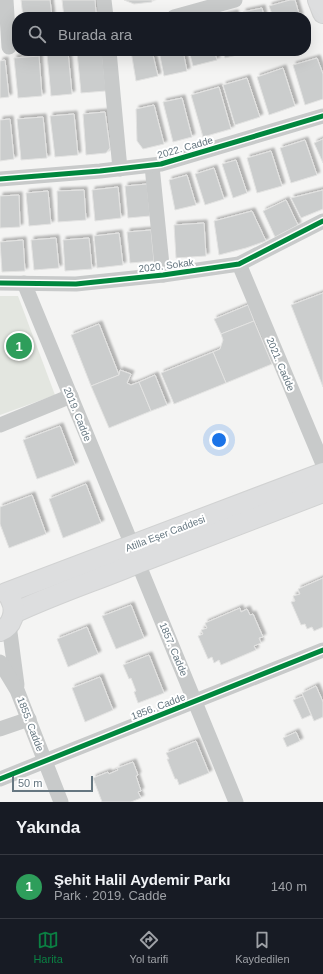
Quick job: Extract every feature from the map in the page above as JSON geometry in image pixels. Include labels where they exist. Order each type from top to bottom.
[{"type":"main road","points":[[318,0],[323,13]]},
{"type":"main road","name":"Atilla Eşer Caddesi","points":[[7,623],[48,597],[110,575],[135,554],[323,473]]},
{"type":"main road","name":"Atilla Eşer Caddesi","points":[[3,591],[135,554],[323,492]]},
{"type":"main road","points":[[3,591],[13,604],[7,623]]},
{"type":"street","points":[[6,0],[9,47]]},
{"type":"street","points":[[104,0],[105,12]]},
{"type":"street","points":[[186,12],[204,4],[235,0]]},
{"type":"street","points":[[109,56],[120,169]]},
{"type":"street","name":"2022. Cadde","points":[[0,179],[152,166],[323,116]]},
{"type":"street","points":[[152,166],[163,276]]},
{"type":"street","name":"2020. Sokak","points":[[0,283],[76,284],[163,276],[239,264],[323,221]]},
{"type":"street","name":"2021. Cadde","points":[[239,264],[323,464]]},
{"type":"street","name":"2019. Cadde","points":[[24,283],[135,554]]},
{"type":"street","points":[[0,425],[71,396]]},
{"type":"street","name":"1857. Cadde","points":[[135,554],[236,802]]},
{"type":"street","name":"1855. Cadde","points":[[7,623],[17,690]]},
{"type":"street","name":"1856. Cadde","points":[[0,779],[323,650]]},
{"type":"street","name":"1855. Cadde","points":[[0,662],[17,690],[61,802]]},
{"type":"street","points":[[0,729],[28,718]]},
{"type":"shaded area","points":[[0,296],[18,296],[55,395],[0,415]]},
{"type":"building","points":[[21,0],[50,0],[51,12],[22,12]]},
{"type":"building","points":[[62,0],[95,0],[96,12],[63,12]]},
{"type":"building","points":[[124,0],[152,0],[152,2],[134,4]]},
{"type":"building","points":[[295,0],[299,12],[271,12],[269,6]]},
{"type":"building","points":[[262,8],[263,12],[243,12]]},
{"type":"building","points":[[39,56],[42,96],[18,98],[14,58]]},
{"type":"building","points":[[47,56],[68,56],[72,94],[51,96]]},
{"type":"building","points":[[77,56],[102,56],[106,91],[81,93]]},
{"type":"building","points":[[132,56],[153,56],[158,76],[136,81]]},
{"type":"building","points":[[160,56],[184,56],[187,71],[164,76]]},
{"type":"building","points":[[190,56],[216,56],[217,60],[193,66]]},
{"type":"building","points":[[317,58],[323,74],[323,99],[305,105],[293,65]]},
{"type":"building","points":[[5,60],[9,97],[0,98],[0,61]]},
{"type":"building","points":[[283,68],[295,106],[269,115],[257,77]]},
{"type":"building","points":[[247,78],[260,117],[235,125],[223,85]]},
{"type":"building","points":[[219,87],[231,129],[203,137],[191,95]]},
{"type":"building","points":[[182,98],[192,137],[173,142],[163,102]]},
{"type":"building","points":[[154,105],[164,144],[143,149],[137,141],[136,109]]},
{"type":"building","points":[[105,112],[110,148],[106,153],[86,155],[83,114]]},
{"type":"building","points":[[74,114],[78,155],[55,157],[50,116]]},
{"type":"building","points":[[43,117],[47,158],[21,160],[17,119]]},
{"type":"building","points":[[10,119],[14,159],[0,161],[0,120]]},
{"type":"building","points":[[323,139],[323,163],[314,143]]},
{"type":"building","points":[[305,140],[317,175],[291,183],[280,148]]},
{"type":"building","points":[[271,151],[282,186],[257,193],[247,158]]},
{"type":"building","points":[[236,160],[247,193],[233,198],[222,164]]},
{"type":"building","points":[[214,168],[224,199],[205,205],[195,174]]},
{"type":"building","points":[[187,175],[196,205],[175,210],[169,180]]},
{"type":"building","points":[[147,184],[150,216],[128,218],[125,186]]},
{"type":"building","points":[[118,187],[121,218],[95,221],[92,190]]},
{"type":"building","points":[[84,190],[86,220],[58,222],[57,191]]},
{"type":"building","points":[[323,190],[323,209],[301,218],[291,198]]},
{"type":"building","points":[[48,191],[51,224],[29,226],[26,193]]},
{"type":"building","points":[[19,195],[20,227],[0,228],[0,196]]},
{"type":"building","points":[[286,200],[298,225],[275,237],[263,211]]},
{"type":"building","points":[[252,211],[266,241],[219,255],[214,221]]},
{"type":"building","points":[[204,223],[206,256],[176,258],[174,225]]},
{"type":"building","points":[[151,230],[154,261],[130,263],[127,232]]},
{"type":"building","points":[[119,233],[123,265],[97,268],[94,236]]},
{"type":"building","points":[[56,238],[59,268],[34,270],[31,240]]},
{"type":"building","points":[[89,238],[92,269],[65,271],[63,240]]},
{"type":"building","points":[[23,240],[25,271],[2,272],[0,242]]},
{"type":"building","points":[[323,293],[323,387],[291,305]]},
{"type":"building","points":[[248,305],[254,321],[221,334],[214,319]]},
{"type":"building","points":[[254,321],[272,364],[226,383],[213,352],[220,349],[223,340],[221,334]]},
{"type":"building","points":[[99,324],[119,375],[91,386],[71,335]]},
{"type":"building","points":[[213,352],[226,383],[174,404],[161,373]]},
{"type":"building","points":[[120,370],[131,374],[127,383],[131,385],[139,382],[151,411],[109,428],[91,386],[119,375]]},
{"type":"building","points":[[155,375],[167,405],[151,411],[139,382]]},
{"type":"building","points":[[60,426],[75,465],[37,479],[23,440]]},
{"type":"building","points":[[86,484],[101,523],[63,538],[49,499]]},
{"type":"building","points":[[32,495],[46,534],[9,548],[0,524],[0,507]]},
{"type":"building","points":[[323,578],[323,627],[314,631],[312,627],[307,629],[305,624],[301,625],[291,602],[295,601],[293,596],[300,594],[298,589]]},
{"type":"building","points":[[131,605],[144,638],[116,649],[102,616]]},
{"type":"building","points":[[240,608],[241,612],[247,609],[250,615],[253,614],[263,637],[259,638],[261,643],[254,646],[256,650],[221,665],[219,660],[214,663],[212,657],[208,659],[198,636],[203,634],[201,630],[207,628],[205,623]]},
{"type":"building","points":[[87,627],[98,654],[68,667],[57,639]]},
{"type":"building","points":[[149,655],[164,693],[138,703],[134,692],[136,691],[131,678],[129,679],[123,665]]},
{"type":"building","points":[[100,677],[113,710],[85,722],[72,688]]},
{"type":"building","points":[[316,686],[323,702],[323,717],[314,721],[302,693]]},
{"type":"building","points":[[303,696],[311,715],[302,719],[293,700]]},
{"type":"building","points":[[296,732],[300,741],[287,747],[283,738]]},
{"type":"building","points":[[196,741],[209,773],[179,785],[177,779],[175,779],[166,753]]},
{"type":"building","points":[[133,762],[138,775],[136,776],[141,791],[138,792],[141,798],[131,802],[102,802],[93,778],[108,772],[109,774],[118,770],[117,768]]},
{"type":"cycle path","points":[[0,179],[100,171],[161,164],[323,116]]},
{"type":"cycle path","points":[[0,283],[76,284],[163,275],[239,264],[323,221]]},
{"type":"cycle path","points":[[0,779],[323,650]]},
{"type":"place","name":"Şehit Halil Aydemir Parkı","points":[[19,346]]}]
